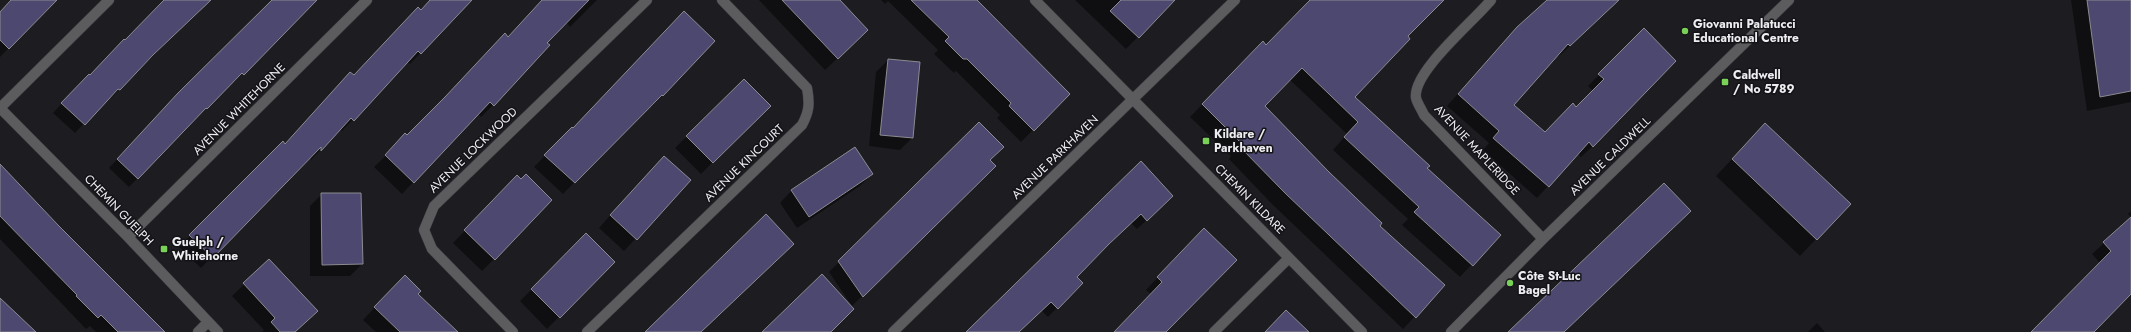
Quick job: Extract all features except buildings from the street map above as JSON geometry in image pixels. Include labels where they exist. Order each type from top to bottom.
[{"type":"street","points":[[0,108],[109,0]]},
{"type":"street","name":"AVENUE WHITEHORNE","points":[[128,237],[367,0]]},
{"type":"street","name":"AVENUE LOCKWOOD","points":[[513,332],[432,249],[424,230],[434,206],[647,0]]},
{"type":"street","name":"AVENUE KINCOURT","points":[[588,332],[780,147],[802,125],[808,113],[810,102],[807,88],[722,0]]},
{"type":"street","name":"CHEMIN KILDARE","points":[[1035,0],[1362,332]]},
{"type":"street","name":"AVENUE PARKHAVEN","points":[[893,332],[1235,0]]},
{"type":"street","name":"AVENUE MAPLERIDGE","points":[[1491,0],[1435,59],[1420,80],[1416,98],[1424,115],[1543,239]]},
{"type":"street","name":"AVENUE CALDWELL","points":[[1451,332],[1543,239],[1789,0]]},
{"type":"street","name":"CHEMIN GUELPH","points":[[0,108],[128,237],[218,332]]},
{"type":"street","points":[[1214,332],[1289,258]]},
{"type":"street","points":[[198,332],[208,322]]},
{"type":"place","name":"Giovanni Palatucci Educational Centre","points":[[1685,31]]},
{"type":"place","name":"Caldwell / No 5789","points":[[1725,82]]},
{"type":"place","name":"Kildare / Parkhaven","points":[[1206,141]]},
{"type":"place","name":"Guelph / Whitehorne","points":[[164,249]]},
{"type":"place","name":"Côte St-Luc Bagel","points":[[1510,283]]}]
